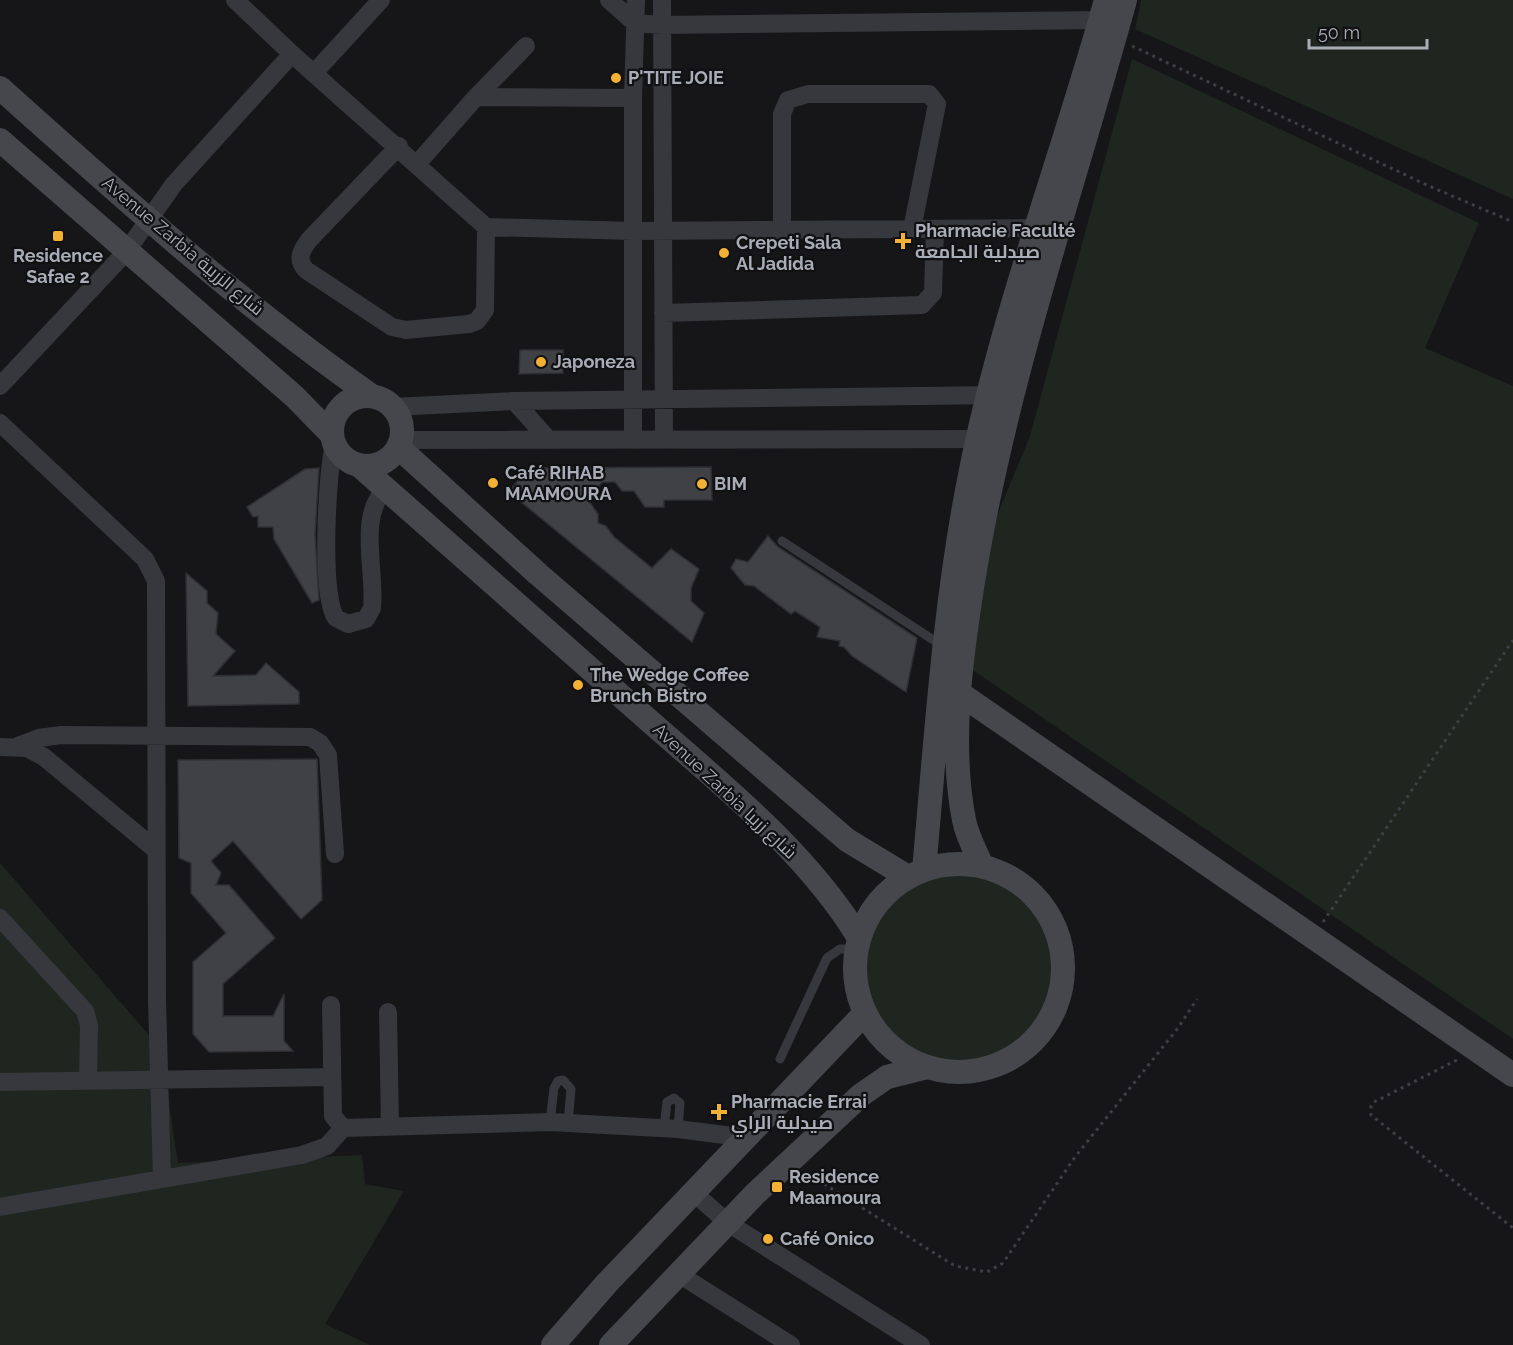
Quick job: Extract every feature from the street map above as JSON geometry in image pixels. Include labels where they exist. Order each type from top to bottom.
[{"type":"main road","points":[[1000,395],[1036,228],[1107,19],[1125,0]]},
{"type":"main road","points":[[916,874],[960,530],[989,439],[1107,19]]},
{"type":"main road","name":"Avenue Zarbia شارع الزربية","points":[[0,88],[149,221],[312,352],[382,401]]},
{"type":"main road","points":[[0,140],[295,397],[333,440],[344,458],[360,466],[382,463],[400,443],[402,428],[382,401],[361,396],[342,406],[332,424],[333,440]]},
{"type":"main road","points":[[982,867],[964,822],[961,799],[959,693],[989,439]]},
{"type":"main road","points":[[400,443],[538,574],[847,840],[916,874]]},
{"type":"main road","name":"Avenue Zarbia شارع زربيا","points":[[360,466],[754,816],[810,871],[837,904],[858,944]]},
{"type":"main road","points":[[959,693],[1513,1075]]},
{"type":"main road","points":[[952,865],[982,867],[1010,877],[1035,896],[1041,904],[1053,921],[1063,950],[1064,981],[1055,1010],[1039,1036],[1021,1054],[993,1068],[960,1072],[927,1067],[902,1055],[880,1036],[865,1013],[857,989],[858,944],[867,919],[879,901],[916,874],[952,865]]},
{"type":"main road","points":[[553,1345],[608,1283],[865,1013]]},
{"type":"main road","points":[[622,1341],[677,1273],[789,1161],[872,1087],[900,1072],[927,1067]]},
{"type":"street","points":[[236,0],[291,54],[399,146],[486,227],[634,231],[1036,228]]},
{"type":"street","points":[[314,73],[381,0]]},
{"type":"street","points":[[609,0],[635,23],[661,25],[1107,19]]},
{"type":"street","points":[[633,440],[633,98],[636,0]]},
{"type":"street","points":[[662,0],[663,440]]},
{"type":"street","points":[[417,164],[476,97],[526,46]]},
{"type":"street","points":[[0,386],[126,252],[174,184],[291,54]]},
{"type":"street","points":[[782,229],[782,114],[788,100],[808,94],[929,94],[937,104],[912,229]]},
{"type":"street","points":[[476,97],[633,98]]},
{"type":"street","points":[[399,146],[309,240],[300,252],[300,259],[306,270],[392,327],[406,330],[469,324],[477,321],[485,310],[486,227]]},
{"type":"street","points":[[663,313],[922,305],[933,292],[935,229]]},
{"type":"street","points":[[382,401],[1000,395]]},
{"type":"street","points":[[514,401],[549,440]]},
{"type":"street","points":[[0,423],[150,566],[156,590],[156,850],[162,1179]]},
{"type":"street","points":[[400,443],[549,440],[989,439]]},
{"type":"street","points":[[333,440],[327,497],[330,600],[336,618],[348,624],[360,622],[372,608],[371,518],[375,502],[387,489]]},
{"type":"street","points":[[9,746],[50,736],[304,736],[315,739],[325,748],[330,762],[335,854]]},
{"type":"street","points":[[9,746],[44,757],[156,850]]},
{"type":"street","points":[[0,918],[86,1011],[89,1020],[88,1081]]},
{"type":"street","points":[[331,1005],[333,1116],[342,1128]]},
{"type":"street","points":[[388,1012],[390,1127]]},
{"type":"street","points":[[0,1082],[332,1077]]},
{"type":"street","points":[[342,1128],[559,1122],[671,1128],[747,1138]]},
{"type":"street","points":[[0,1207],[311,1153],[334,1141],[342,1128]]},
{"type":"street","points":[[694,1194],[728,1223],[921,1345]]},
{"type":"street","points":[[677,1273],[791,1345]]},
{"type":"lane","points":[[782,542],[946,649]]},
{"type":"lane","points":[[780,1059],[827,958],[840,949],[858,944]]},
{"type":"path","points":[[1107,19],[1429,186],[1513,222]]},
{"type":"path","points":[[1312,937],[1513,640]]},
{"type":"path","points":[[789,1161],[955,1266],[987,1272],[1003,1263],[1075,1157],[1178,1028],[1197,999]]},
{"type":"path","points":[[1476,1050],[1374,1102],[1370,1111],[1374,1119],[1387,1130],[1513,1228]]},
{"type":"shaded area","points":[[1141,0],[1513,0],[1513,199],[1135,29]]},
{"type":"shaded area","points":[[1132,59],[1479,223],[1425,348],[1513,386],[1513,1039],[942,649],[1030,436]]},
{"type":"shaded area","points":[[0,863],[161,1049],[178,1163],[362,1155],[365,1184],[404,1191],[325,1324],[370,1345],[0,1345]]},
{"type":"shaded area","points":[[959,875],[995,882],[1025,902],[1045,932],[1052,968],[1045,1004],[1025,1034],[995,1054],[959,1061],[923,1054],[893,1034],[873,1004],[866,968],[873,932],[893,902],[923,882]]},
{"type":"building","name":"Japoneza","points":[[520,350],[563,350],[563,373],[519,374]]},
{"type":"building","points":[[711,467],[712,500],[664,500],[664,507],[645,507],[634,491],[622,491],[615,482],[602,482],[588,500],[598,514],[598,523],[606,526],[614,537],[652,568],[671,549],[699,569],[691,588],[691,601],[704,613],[692,642],[509,492],[528,468]]},
{"type":"building","points":[[319,468],[315,534],[319,600],[312,603],[274,539],[273,527],[258,527],[258,516],[253,517],[247,507],[305,469]]},
{"type":"building","points":[[768,536],[778,547],[917,638],[906,692],[852,656],[844,647],[839,646],[840,641],[817,637],[820,627],[795,611],[791,614],[754,586],[745,585],[731,568],[736,559],[748,562]]},
{"type":"building","points":[[186,573],[207,591],[207,603],[218,613],[216,634],[235,651],[213,676],[256,675],[266,663],[299,692],[299,704],[188,706]]},
{"type":"building","points":[[317,759],[322,900],[301,919],[233,841],[211,861],[221,873],[216,885],[229,885],[275,938],[223,984],[223,1016],[273,1016],[284,994],[284,1041],[293,1051],[209,1052],[193,1034],[193,962],[226,933],[191,893],[191,863],[179,858],[178,760]]},
{"type":"place","name":"P'TITE JOIE","points":[[616,78]]},
{"type":"place","name":"Residence Safae 2","points":[[58,236]]},
{"type":"place","name":"Pharmacie Faculté صيدلية الجامعة","points":[[903,241]]},
{"type":"place","name":"Crepeti Sala Al Jadida","points":[[724,253]]},
{"type":"place","name":"Japoneza","points":[[541,362]]},
{"type":"place","name":"Café RIHAB MAAMOURA","points":[[493,483]]},
{"type":"place","name":"BIM","points":[[702,484]]},
{"type":"place","name":"The Wedge Coffee Brunch Bistro","points":[[578,685]]},
{"type":"place","name":"Pharmacie Errai صيدلية الراي","points":[[719,1112]]},
{"type":"place","name":"Residence Maamoura","points":[[777,1187]]},
{"type":"place","name":"Café Onico","points":[[768,1239]]}]
